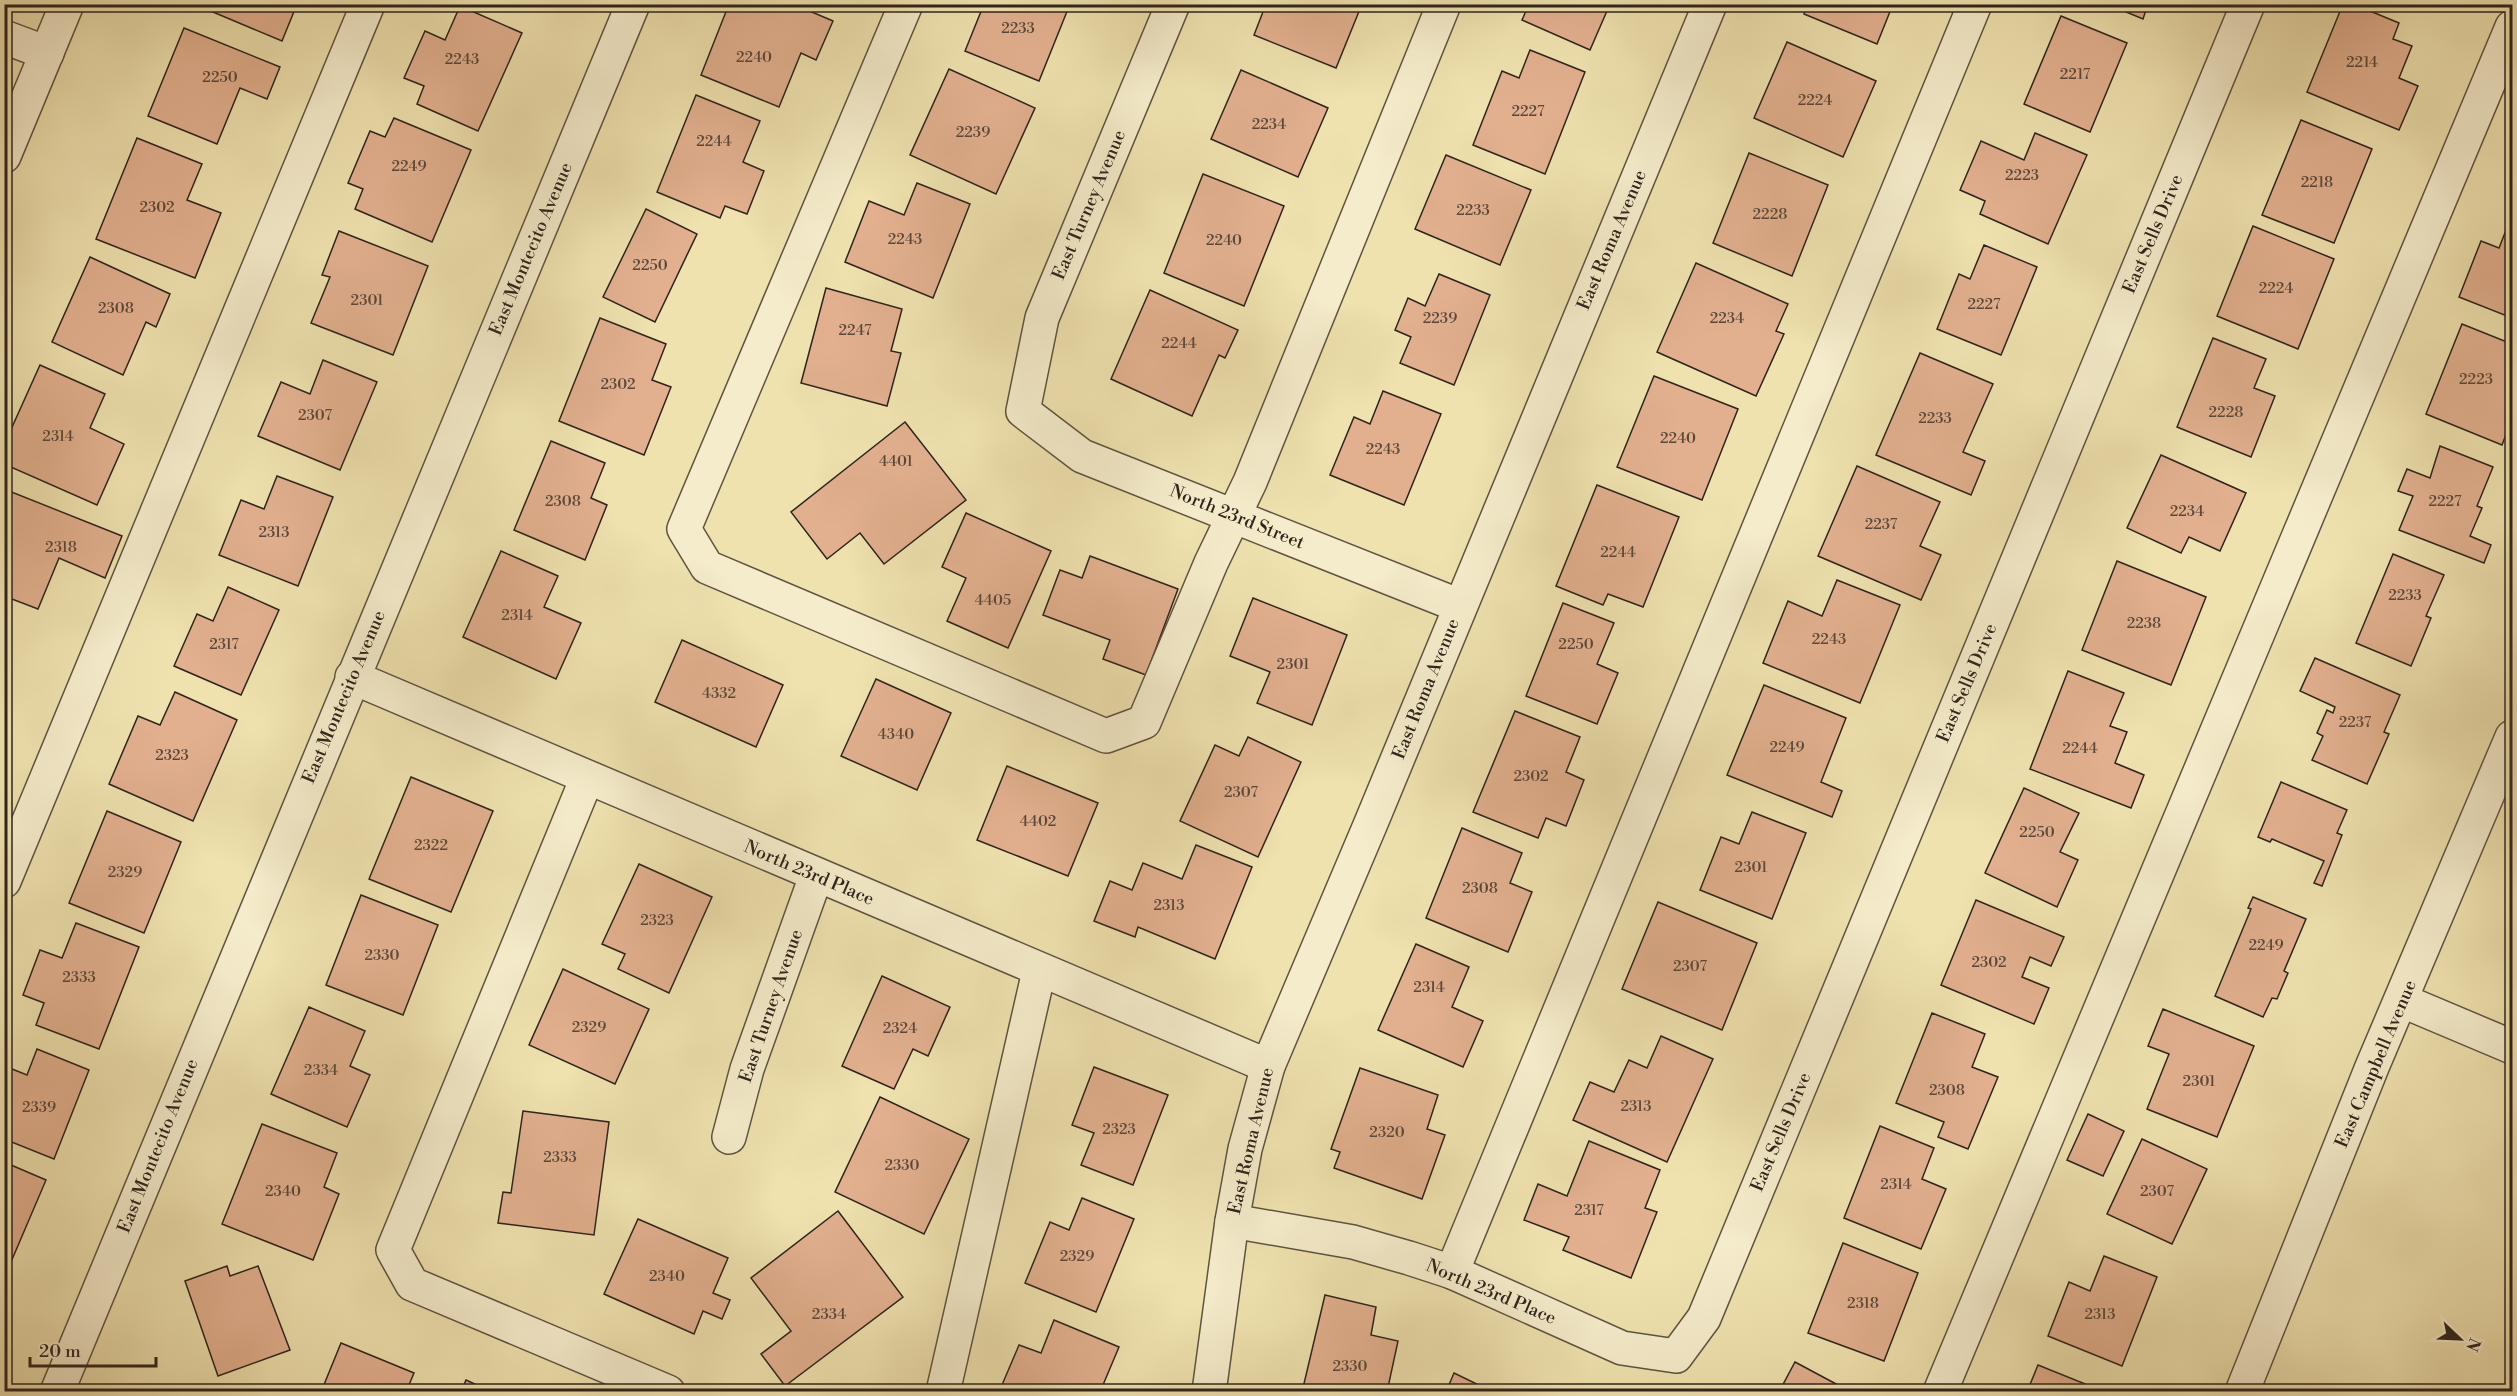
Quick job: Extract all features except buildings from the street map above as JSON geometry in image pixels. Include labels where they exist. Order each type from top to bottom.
[{"type":"street","points":[[4,156],[67,4]]},
{"type":"street","points":[[4,881],[369,4]]},
{"type":"street","name":"East Montecito Avenue","points":[[57,1392],[633,4]]},
{"type":"street","points":[[906,4],[684,529],[707,567],[1106,736],[1144,722],[1211,563],[1235,516],[1444,4]]},
{"type":"street","name":"East Turney Avenue","points":[[1023,411],[1042,318],[1173,4]]},
{"type":"street","name":"East Roma Avenue","points":[[1209,1392],[1232,1221],[1245,1149],[1268,1066],[1367,834],[1710,4]]},
{"type":"street","points":[[1452,1272],[1975,4]]},
{"type":"street","name":"East Sells Drive","points":[[1676,1356],[1704,1318],[2248,4]]},
{"type":"street","points":[[1940,1392],[2512,27]]},
{"type":"street","points":[[4,37],[47,53]]},
{"type":"street","name":"North 23rd Street","points":[[1023,411],[1082,456],[1460,606]]},
{"type":"street","name":"North 23rd Place","points":[[352,677],[1039,971],[1268,1066]]},
{"type":"street","name":"East Campbell Avenue","points":[[2241,1392],[2372,1067],[2502,791],[2512,737]]},
{"type":"street","points":[[587,778],[393,1250],[412,1284],[668,1392]]},
{"type":"street","name":"East Turney Avenue","points":[[729,1137],[747,1069],[816,876]]},
{"type":"street","points":[[943,1392],[1039,971]]},
{"type":"street","points":[[2403,1001],[2512,1047]]},
{"type":"street","name":"North 23rd Place","points":[[1232,1221],[1353,1242],[1452,1272],[1622,1348],[1676,1356]]}]
